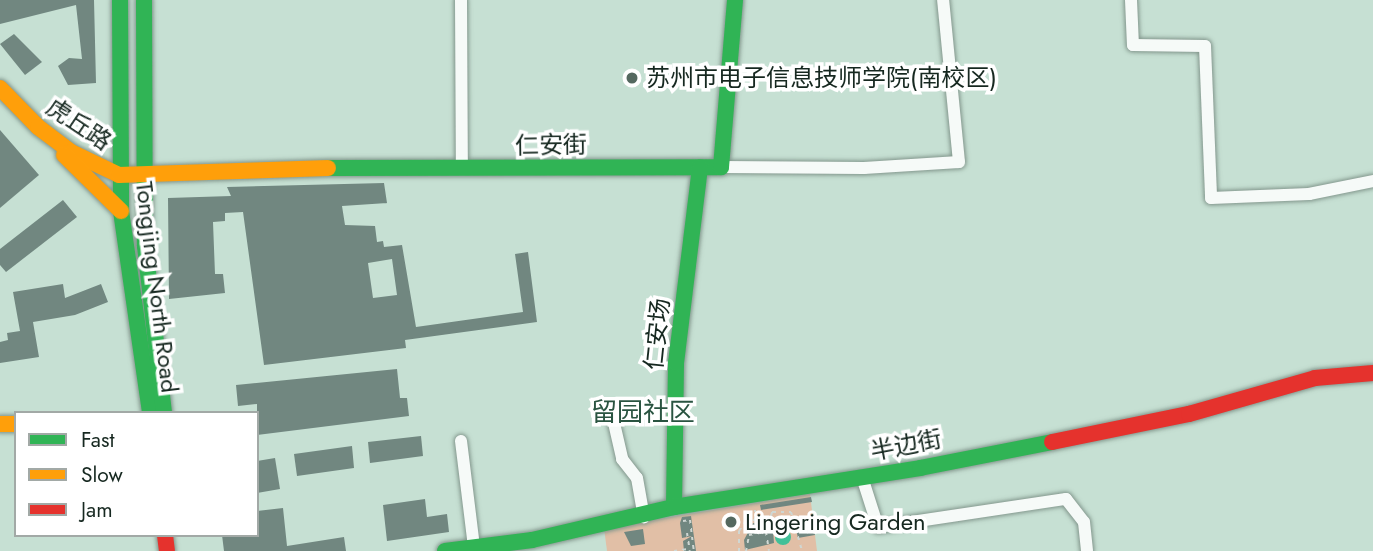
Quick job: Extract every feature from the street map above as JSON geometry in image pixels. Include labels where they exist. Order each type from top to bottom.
[{"type":"street","name":"Tongjing North Road","points":[[120,0],[121,211],[150,411]]},
{"type":"street","name":"Tongjing North Road","points":[[144,0],[145,246],[164,411]]},
{"type":"street","points":[[461,0],[462,168]]},
{"type":"street","points":[[721,167],[735,0]]},
{"type":"street","name":"仁安街","points":[[144,174],[462,168],[864,168],[959,162],[943,0]]},
{"type":"street","points":[[1131,0],[1133,45],[1205,46],[1211,198],[1309,194],[1373,181]]},
{"type":"street","name":"虎丘路","points":[[0,88],[38,127],[84,159],[119,175],[144,174]]},
{"type":"street","points":[[38,127],[121,211]]},
{"type":"street","name":"仁安场","points":[[679,514],[676,363],[700,167]]},
{"type":"street","name":"半边街","points":[[445,551],[474,547],[533,546],[644,517],[679,514],[1189,414],[1315,377],[1373,373]]},
{"type":"street","points":[[614,424],[622,459],[637,478],[644,517]]},
{"type":"street","points":[[461,441],[474,547]]},
{"type":"street","points":[[862,477],[877,527],[1066,499],[1084,522],[1087,551]]},
{"type":"path","points":[[758,539],[755,506],[760,505]]},
{"type":"path","points":[[769,551],[766,532],[769,514],[778,509],[791,512],[796,518],[801,549]]},
{"type":"path","points":[[679,514],[690,520],[694,551]]},
{"type":"path","points":[[740,551],[739,531],[745,522],[755,520]]},
{"type":"path","points":[[746,551],[749,535],[766,532]]},
{"type":"path","points":[[674,551],[690,550],[687,533]]},
{"type":"shaded area","name":"Lingering Garden","points":[[810,494],[817,551],[607,551],[604,528]]},
{"type":"shaded area","points":[[780,529],[786,529],[791,537],[789,543],[780,545],[775,540],[775,534]]},
{"type":"building","points":[[0,0],[94,0],[96,83],[68,85],[58,66],[69,58],[82,59],[76,5],[0,24]]},
{"type":"building","points":[[14,34],[42,62],[25,75],[0,44]]},
{"type":"building","points":[[0,130],[39,175],[0,208]]},
{"type":"building","points":[[384,183],[387,203],[342,206],[345,225],[375,226],[377,242],[383,241],[384,247],[402,245],[416,327],[523,312],[515,254],[528,252],[537,322],[405,340],[406,348],[264,365],[243,212],[225,213],[225,221],[213,222],[215,274],[223,274],[225,293],[169,299],[168,198],[231,196],[227,187]],"holes":[[[392,259],[397,295],[373,298],[368,263]]]},
{"type":"building","points":[[63,200],[77,217],[6,272],[0,265],[0,249]]},
{"type":"building","points":[[63,284],[65,298],[101,284],[108,302],[75,315],[33,322],[39,357],[0,363],[0,342],[8,340],[7,333],[20,331],[13,292]]},
{"type":"building","points":[[397,369],[400,398],[407,398],[409,416],[259,435],[257,404],[238,406],[236,385]]},
{"type":"building","points":[[421,436],[423,456],[370,463],[368,442]]},
{"type":"building","points":[[352,446],[354,468],[297,476],[294,454]]},
{"type":"building","points":[[275,458],[280,489],[259,493],[259,461]]},
{"type":"building","points":[[811,497],[812,502],[761,510],[760,505]]},
{"type":"building","points":[[425,499],[427,517],[447,514],[449,532],[387,541],[383,505]]},
{"type":"building","points":[[283,508],[287,546],[344,537],[346,551],[224,551],[222,537],[259,537],[259,511]]},
{"type":"building","points":[[691,516],[696,551],[684,551],[683,541],[692,536],[682,538],[680,523],[682,517]]},
{"type":"building","points":[[753,523],[760,525],[761,532],[773,530],[774,543],[745,550],[744,540]]},
{"type":"building","points":[[813,523],[815,535],[798,538],[795,525]]},
{"type":"building","points":[[643,529],[645,544],[631,546],[624,532]]},
{"type":"traffic: fast","points":[[120,0],[121,211],[150,411]]},
{"type":"traffic: fast","points":[[144,0],[145,246],[164,411]]},
{"type":"traffic: fast","points":[[328,168],[721,167],[735,0]]},
{"type":"traffic: fast","points":[[674,507],[676,363],[700,167]]},
{"type":"traffic: fast","points":[[445,551],[532,540],[674,507],[920,468],[1052,442]]},
{"type":"traffic: slow","points":[[0,88],[38,127],[71,152],[119,175],[328,168]]},
{"type":"traffic: slow","points":[[64,155],[121,211]]},
{"type":"traffic: slow","points":[[0,424],[14,424]]},
{"type":"traffic: jam","points":[[1052,442],[1189,414],[1315,378],[1373,373]]},
{"type":"traffic: jam","points":[[165,537],[167,551]]},
{"type":"place","name":"苏州市电子信息技师学院(南校区)","points":[[632,78]]},
{"type":"place","name":"Lingering Garden","points":[[731,522]]},
{"type":"district","name":"留园社区","points":[[643,413]]}]
